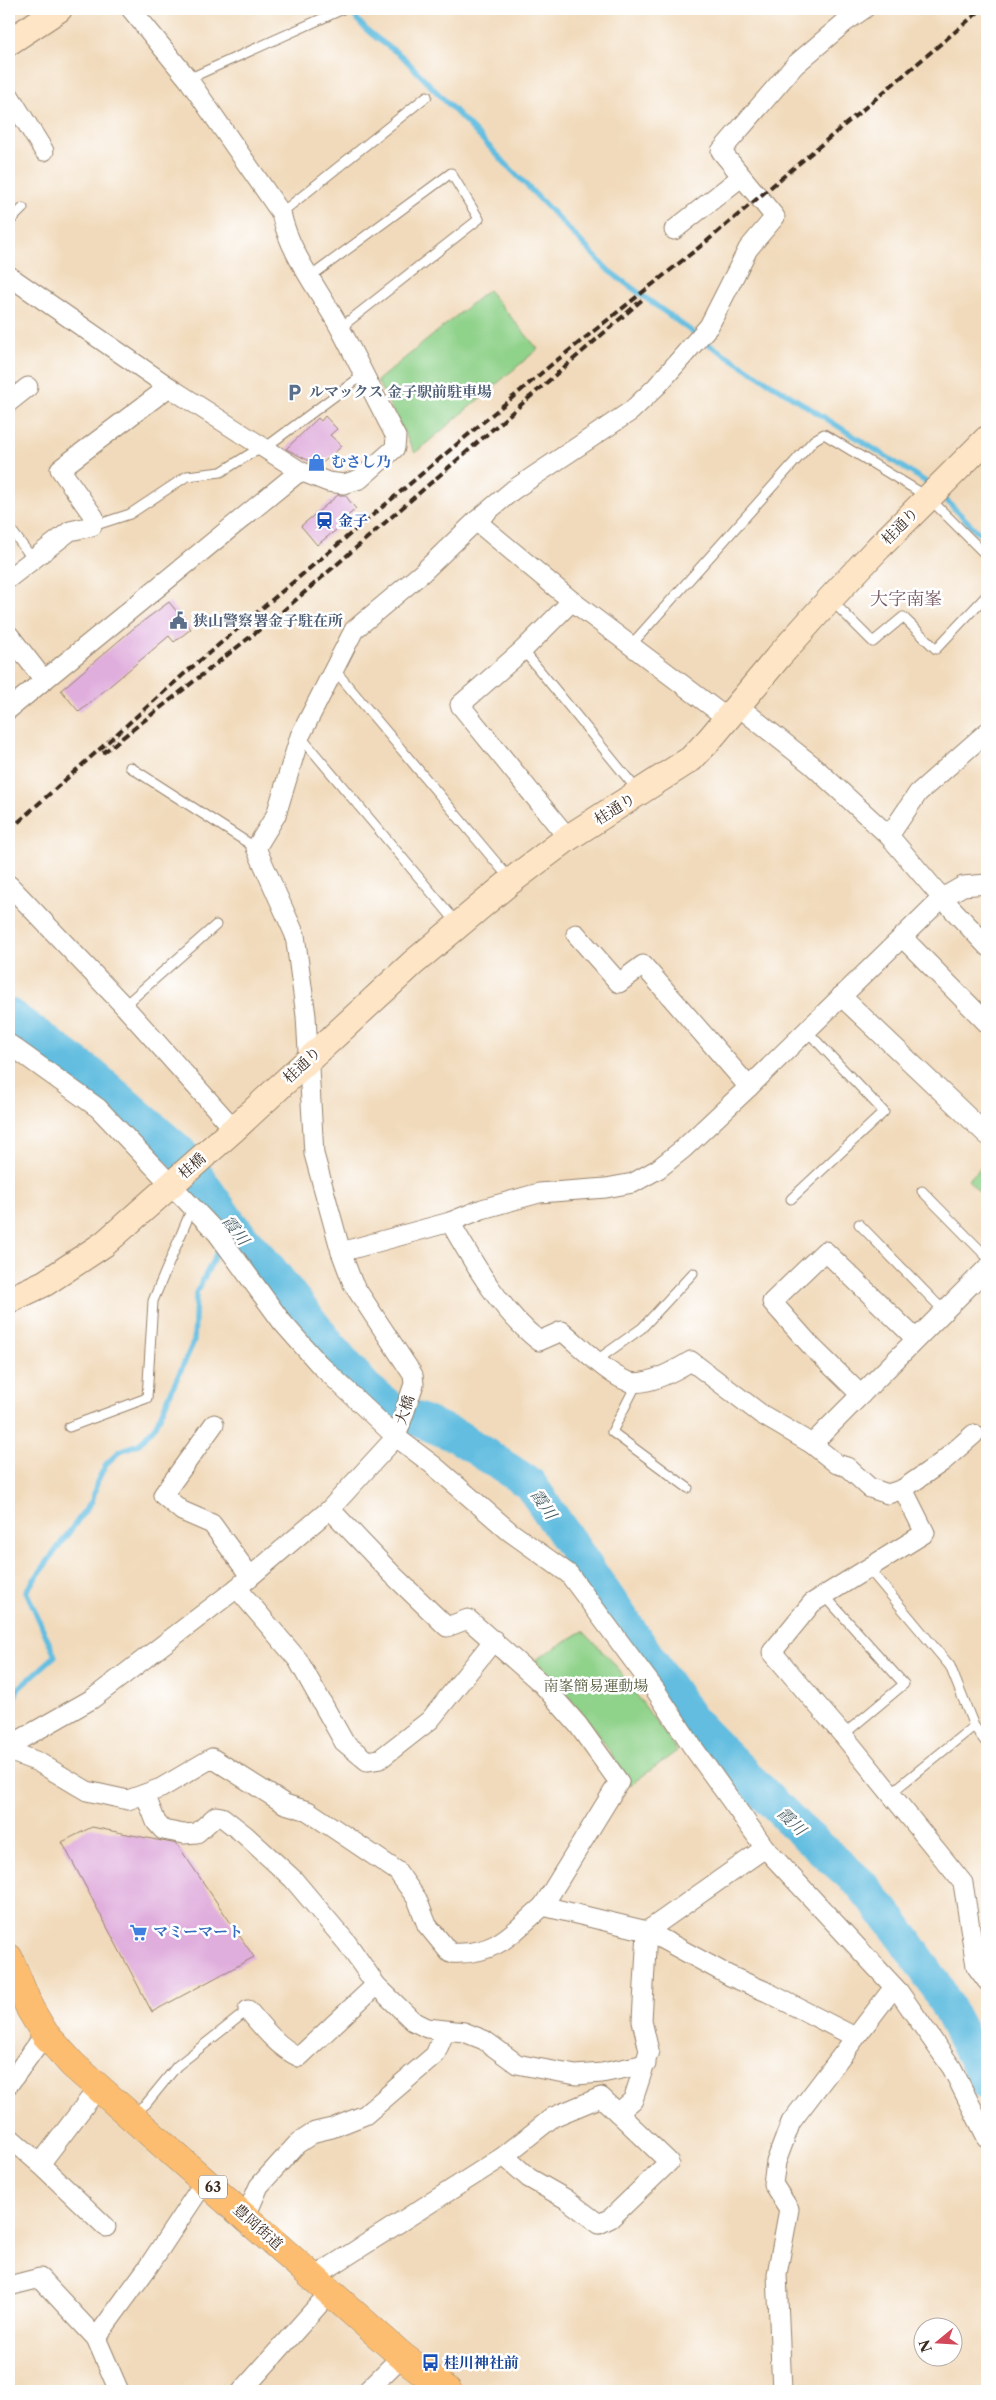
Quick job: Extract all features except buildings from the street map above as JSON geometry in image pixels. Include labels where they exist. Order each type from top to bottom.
[{"type":"main road","name":"豊岡街道","points":[[9,1958],[30,2009],[45,2034],[73,2065],[246,2216],[402,2356],[448,2391]]},
{"type":"street","points":[[9,42],[59,9]]},
{"type":"street","points":[[9,276],[169,387],[266,447],[300,471],[328,482],[344,484],[360,479],[394,448],[396,437],[340,328],[310,278],[284,226],[281,213],[188,79],[131,9]]},
{"type":"street","points":[[864,9],[844,23],[795,65],[721,151],[775,217],[748,249],[709,326],[657,386],[632,411],[513,490],[476,521],[422,573],[354,630],[300,736],[276,815],[256,848],[295,935],[306,1016],[314,1154],[341,1252],[450,1222],[482,1209],[539,1193],[606,1188],[633,1182],[658,1169],[683,1149],[749,1087],[942,898],[963,886],[987,884]]},
{"type":"street","points":[[9,95],[44,150]]},
{"type":"street","points":[[674,230],[741,177]]},
{"type":"street","points":[[9,402],[28,387]]},
{"type":"street","points":[[9,578],[32,558],[70,531],[92,526],[94,517],[60,469],[169,387]]},
{"type":"street","name":"桂通り","points":[[212,1148],[413,963],[511,881],[568,838],[691,759],[733,713],[779,656],[830,599],[987,439]]},
{"type":"street","points":[[9,709],[300,471]]},
{"type":"street","points":[[476,521],[572,601],[631,645],[812,765],[889,836],[942,898],[987,946]]},
{"type":"street","points":[[568,838],[460,705],[523,650],[572,601]]},
{"type":"street","points":[[9,635],[44,680]]},
{"type":"street","points":[[889,836],[918,793],[987,732]]},
{"type":"street","points":[[9,886],[124,1006],[234,1129]]},
{"type":"street","points":[[576,934],[620,983],[643,965],[749,1087]]},
{"type":"street","points":[[902,937],[987,1023]]},
{"type":"street","points":[[841,996],[987,1135]]},
{"type":"street","points":[[9,1044],[98,1108],[217,1233],[282,1322],[319,1364],[396,1437],[433,1465],[509,1531],[569,1574],[656,1691],[692,1746],[766,1848],[894,1987],[952,2068],[987,2138]]},
{"type":"street","name":"桂橋","points":[[171,1184],[212,1148]]},
{"type":"street","points":[[9,1300],[45,1283],[97,1250],[171,1184]]},
{"type":"street","points":[[450,1222],[481,1276],[526,1331],[539,1341],[562,1331],[597,1360],[630,1382],[653,1380],[691,1361],[761,1414],[812,1444],[837,1464],[847,1468],[870,1488],[888,1494],[903,1489],[942,1462],[974,1434]]},
{"type":"street","points":[[861,1395],[812,1347],[772,1302],[825,1251],[916,1339]]},
{"type":"street","name":"大橋","points":[[341,1252],[353,1284],[413,1375],[414,1384],[396,1437]]},
{"type":"street","points":[[812,1444],[987,1268]]},
{"type":"street","points":[[214,1424],[163,1495],[182,1511],[212,1524],[244,1582],[298,1660],[344,1742],[367,1761],[380,1759],[430,1720],[494,1640]]},
{"type":"street","points":[[9,1746],[92,1699],[244,1582],[330,1509],[396,1437]]},
{"type":"street","points":[[903,1489],[925,1533],[812,1603],[772,1652],[843,1735],[963,1883],[976,1966],[987,1981]]},
{"type":"street","points":[[9,1751],[38,1762],[87,1791],[128,1800],[161,1788],[212,1758],[285,1804],[308,1811],[397,1871],[417,1899],[427,1925],[450,1953],[469,1954],[488,1950],[513,1932],[543,1906],[619,1782],[558,1702],[494,1640],[468,1619],[447,1627],[392,1574],[330,1509]]},
{"type":"street","points":[[145,1794],[156,1822],[162,1830],[184,1834],[197,1833],[216,1816],[222,1817],[245,1835],[293,1879],[347,1943],[376,1985],[413,2021],[427,2028],[464,2032],[484,2040],[517,2064],[576,2075],[602,2073],[646,2064]]},
{"type":"street","points":[[646,1932],[766,1848]]},
{"type":"street","points":[[543,1906],[646,1932],[854,2037]]},
{"type":"street","points":[[618,2113],[633,2100],[649,2051],[642,2021],[646,1932]]},
{"type":"street","points":[[248,2010],[267,2033],[292,2054],[299,2057],[376,1985]]},
{"type":"street","points":[[782,2391],[777,2274],[789,2209],[773,2184],[776,2162],[791,2122],[894,1987]]},
{"type":"street","points":[[246,2216],[260,2186],[297,2144],[315,2132],[332,2128],[365,2115],[435,2055],[445,2031]]},
{"type":"street","points":[[9,2084],[45,2034]]},
{"type":"street","points":[[40,2164],[98,2088]]},
{"type":"street","points":[[242,2391],[322,2284],[504,2156],[553,2117],[601,2097],[669,2162],[611,2218],[599,2224],[566,2199],[530,2178],[504,2156]]},
{"type":"street","points":[[9,2137],[106,2227]]},
{"type":"street","points":[[96,2338],[148,2267],[205,2181]]},
{"type":"street","points":[[9,2286],[40,2278],[96,2338],[119,2391]]},
{"type":"street","points":[[367,2391],[402,2356]]},
{"type":"lane","points":[[188,79],[341,10]]},
{"type":"lane","points":[[281,213],[427,96]]},
{"type":"lane","points":[[310,278],[451,173],[479,219],[340,328]]},
{"type":"lane","points":[[9,222],[23,208]]},
{"type":"lane","points":[[92,526],[130,514],[187,476],[221,472],[250,454],[266,447],[363,375]]},
{"type":"lane","points":[[631,645],[814,440],[824,434],[933,492],[987,556]]},
{"type":"lane","points":[[9,527],[32,558]]},
{"type":"lane","points":[[830,599],[873,642],[903,616],[936,649],[987,595]]},
{"type":"lane","points":[[523,650],[640,793]]},
{"type":"lane","points":[[333,668],[511,881]]},
{"type":"lane","points":[[300,736],[458,925]]},
{"type":"lane","points":[[130,767],[256,848]]},
{"type":"lane","points":[[124,1006],[216,925]]},
{"type":"lane","points":[[791,1199],[884,1112],[806,1030]]},
{"type":"lane","points":[[922,1191],[987,1257]]},
{"type":"lane","points":[[69,1428],[147,1398],[154,1301],[193,1206]]},
{"type":"lane","points":[[860,1224],[944,1311]]},
{"type":"lane","points":[[597,1360],[642,1328],[693,1274]]},
{"type":"lane","points":[[638,1381],[612,1432],[688,1488]]},
{"type":"lane","points":[[869,1569],[950,1666],[974,1726],[987,1744]]},
{"type":"lane","points":[[825,1596],[904,1684],[843,1735]]},
{"type":"lane","points":[[891,1794],[974,1726]]},
{"type":"lane","points":[[131,2115],[146,2104],[177,2066],[248,2010]]},
{"type":"green space","points":[[488,290],[538,349],[415,453],[377,381]]},
{"type":"green space","points":[[987,1162],[987,1200],[968,1180]]},
{"type":"green space","name":"南峯簡易運動場","points":[[583,1631],[613,1662],[677,1751],[630,1785],[610,1751],[587,1719],[535,1660]]},
{"type":"waterway","points":[[351,9],[360,23],[374,36],[403,57],[609,271],[710,345],[931,485]]},
{"type":"waterway","points":[[941,495],[987,541]]},
{"type":"waterway","name":"霞川","points":[[9,1015],[91,1074],[180,1152],[231,1225],[269,1268],[329,1345],[366,1388],[392,1409],[457,1436],[530,1484],[692,1721],[798,1828],[862,1885],[899,1931],[937,1987],[987,2084]]},
{"type":"waterway","points":[[225,1236],[231,1225]]},
{"type":"waterway","points":[[9,1712],[18,1689],[55,1656],[26,1591],[92,1501],[97,1482],[106,1464],[120,1451],[139,1444],[156,1425],[194,1341],[196,1293],[221,1245]]},
{"type":"railway","points":[[27,814],[184,674],[551,365],[707,241],[982,9]]},
{"type":"railway","points":[[103,753],[283,611],[643,299]]},
{"type":"railway","points":[[9,830],[31,811]]},
{"type":"place","name":"ルマックス 金子駅前駐車場","points":[[295,392]]},
{"type":"place","name":"むさし乃","points":[[317,462]]},
{"type":"place","name":"金子","points":[[324,521]]},
{"type":"place","name":"狭山警察署金子駐在所","points":[[179,621]]},
{"type":"place","name":"マミーマート","points":[[139,1932]]},
{"type":"place","name":"桂川神社前","points":[[430,2363]]},
{"type":"district","name":"大字南峯","points":[[906,599]]}]
